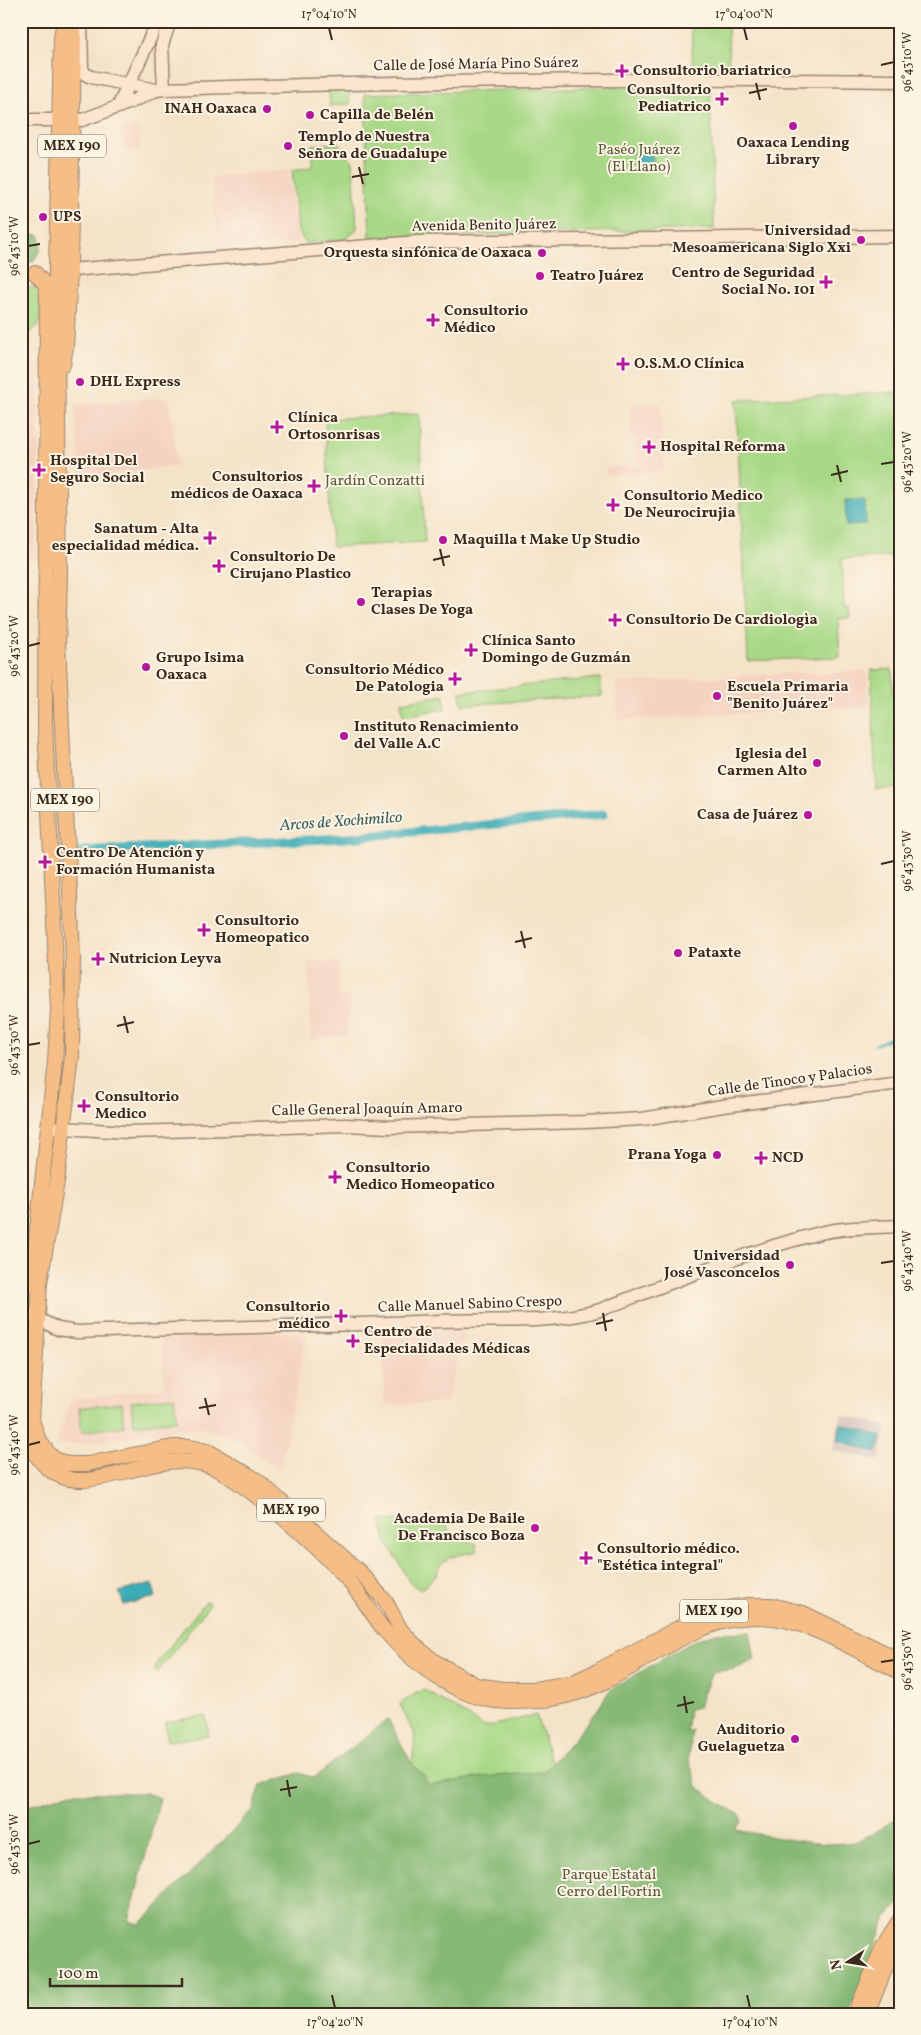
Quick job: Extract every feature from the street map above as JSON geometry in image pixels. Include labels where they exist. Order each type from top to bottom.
[{"type":"main road","name":"MEX 190","points":[[64,21],[61,38],[66,121]]},
{"type":"main road","name":"MEX 190","points":[[31,1277],[64,1129],[72,1057],[74,988],[58,644],[60,575],[58,396],[66,121],[74,38],[71,21]]},
{"type":"main road","points":[[81,21],[82,68],[85,74],[91,77],[160,89],[162,45],[170,21]]},
{"type":"main road","points":[[118,107],[158,21]]},
{"type":"main road","name":"Calle de José María Pino Suárez","points":[[21,120],[82,120],[160,89],[353,83],[645,79],[900,81]]},
{"type":"main road","name":"Avenida Benito Juárez","points":[[63,271],[419,242],[900,236]]},
{"type":"main road","points":[[28,274],[63,271]]},
{"type":"main road","points":[[28,274],[45,284],[48,295],[46,414]]},
{"type":"main road","points":[[46,414],[58,396]]},
{"type":"main road","name":"MEX 190","points":[[46,414],[45,724],[58,1009],[48,1127],[31,1277],[34,1318],[32,1420],[38,1438],[48,1453],[55,1459],[67,1464],[87,1464],[172,1447],[190,1447],[208,1451],[257,1480],[361,1573],[386,1602],[414,1652]]},
{"type":"main road","name":"Calle de Tinoco y Palacios","points":[[686,1113],[723,1106],[900,1083]]},
{"type":"main road","name":"Calle General Joaquín Amaro","points":[[48,1127],[127,1132],[345,1125],[390,1127],[586,1122],[638,1119],[686,1113]]},
{"type":"main road","name":"Calle Manuel Sabino Crespo","points":[[34,1318],[58,1329],[77,1332],[474,1320],[544,1321],[577,1317],[600,1310],[745,1256],[821,1233],[900,1226]]},
{"type":"main road","name":"MEX 190","points":[[34,1318],[22,1419],[26,1438],[39,1460],[48,1470],[63,1478],[80,1481],[100,1480],[145,1465],[174,1460],[201,1462],[221,1471],[300,1534],[346,1578],[385,1631],[414,1652],[437,1677],[477,1698],[498,1701],[535,1695],[563,1696],[587,1689],[605,1682],[696,1630],[716,1623],[749,1617],[774,1618],[800,1624],[900,1672]]},
{"type":"main road","points":[[21,1447],[34,1467],[40,1470],[48,1470],[67,1464]]},
{"type":"main road","name":"MEX 190","points":[[535,1695],[553,1687],[579,1680],[697,1618],[721,1609],[748,1605],[771,1605],[803,1613],[900,1660]]},
{"type":"main road","points":[[855,2014],[883,1946],[900,1919]]},
{"type":"main road","points":[[867,2014],[900,1937]]},
{"type":"shaded area","points":[[138,127],[140,150],[124,151],[122,129]]},
{"type":"shaded area","points":[[289,170],[297,242],[218,251],[211,177]]},
{"type":"shaded area","points":[[21,357],[41,363],[35,561],[21,562]]},
{"type":"shaded area","points":[[169,398],[177,466],[81,477],[75,405],[132,399]]},
{"type":"shaded area","name":"Hospital Reforma","points":[[660,403],[664,471],[606,475],[606,468],[637,465],[635,438],[631,438],[629,405]]},
{"type":"shaded area","points":[[866,670],[869,706],[818,710],[816,674]]},
{"type":"shaded area","name":"Escuela Primaria \"Benito Juárez\"","points":[[815,672],[817,709],[618,720],[616,683]]},
{"type":"shaded area","points":[[309,961],[338,962],[339,997],[350,997],[347,1035],[310,1039]]},
{"type":"shaded area","points":[[464,1330],[465,1343],[457,1344],[458,1355],[447,1403],[384,1405],[383,1334]]},
{"type":"shaded area","points":[[307,1332],[280,1471],[235,1439],[208,1429],[188,1428],[87,1443],[55,1445],[71,1399],[165,1388],[160,1334]]},
{"type":"shaded area","points":[[841,1415],[887,1426],[879,1461],[833,1450]]},
{"type":"green space","points":[[691,21],[728,21],[729,75],[693,75]]},
{"type":"green space","name":"Paséo Juárez (El Llano)","points":[[710,84],[714,229],[370,237],[365,94]]},
{"type":"green space","points":[[349,89],[350,104],[330,106],[329,92]]},
{"type":"green space","points":[[338,143],[353,162],[357,229],[346,239],[305,243],[298,231],[292,170],[312,167],[312,145]]},
{"type":"green space","points":[[21,222],[31,234],[40,235],[41,249],[33,262],[21,263]]},
{"type":"green space","points":[[21,288],[37,288],[40,292],[40,324],[21,339]]},
{"type":"green space","points":[[898,392],[900,556],[842,559],[844,608],[849,608],[850,618],[838,619],[840,657],[748,661],[736,400]]},
{"type":"green space","name":"Jardín Conzatti","points":[[419,414],[425,542],[332,547],[325,419]]},
{"type":"green space","points":[[892,669],[898,788],[876,789],[871,670]]},
{"type":"green space","points":[[601,678],[602,696],[462,705],[460,692]]},
{"type":"green space","points":[[444,695],[445,709],[403,716],[401,702]]},
{"type":"green space","points":[[174,1397],[177,1420],[134,1425],[131,1402]]},
{"type":"green space","points":[[122,1403],[124,1426],[82,1432],[79,1408]]},
{"type":"green space","points":[[381,1520],[446,1522],[449,1532],[476,1544],[478,1551],[447,1559],[425,1587],[419,1589],[409,1582],[386,1542]]},
{"type":"green space","points":[[206,1601],[210,1604],[157,1673],[155,1671],[156,1664]]},
{"type":"green space","name":"Parque Estatal Cerro del Fortín","points":[[750,1632],[755,1660],[735,1669],[712,1672],[698,1707],[689,1709],[686,1732],[692,1730],[688,1757],[697,1786],[740,1815],[742,1822],[735,1830],[796,1841],[829,1844],[857,1841],[874,1833],[900,1816],[900,1903],[885,1920],[849,2014],[21,2014],[21,1809],[68,1793],[145,1793],[160,1798],[129,1921],[140,1924],[253,1810],[261,1785],[299,1773],[314,1778],[388,1719],[412,1764],[431,1785],[482,1777],[543,1772],[575,1738],[610,1690],[695,1640],[716,1633]]},
{"type":"green space","points":[[423,1689],[485,1727],[536,1715],[554,1770],[442,1791],[412,1765],[415,1737],[400,1704]]},
{"type":"green space","points":[[206,1716],[209,1736],[168,1741],[165,1722]]},
{"type":"water","points":[[643,150],[650,153],[653,160],[650,167],[643,170],[636,167],[633,160],[636,153]]},
{"type":"water","points":[[845,500],[865,500],[866,525],[846,526]]},
{"type":"water","points":[[841,1424],[882,1436],[877,1453],[837,1440]]},
{"type":"water","points":[[152,1583],[156,1597],[124,1605],[119,1592]]},
{"type":"waterway","points":[[21,243],[27,288],[21,300]]},
{"type":"waterway","name":"Arcos de Xochimilco","points":[[79,851],[346,838],[604,814]]},
{"type":"waterway","points":[[875,1045],[900,1034]]},
{"type":"place","name":"Consultorio bariatrico","points":[[622,71]]},
{"type":"place","name":"Consultorio Pediatrico","points":[[722,99]]},
{"type":"place","name":"INAH Oaxaca","points":[[267,109]]},
{"type":"place","name":"Capilla de Belén","points":[[310,115]]},
{"type":"place","name":"Oaxaca Lending Library","points":[[793,126]]},
{"type":"place","name":"Templo de Nuestra Señora de Guadalupe","points":[[288,146]]},
{"type":"place","name":"UPS","points":[[43,217]]},
{"type":"place","name":"Universidad Mesoamericana Siglo Xxi","points":[[861,240]]},
{"type":"place","name":"Orquesta sinfónica de Oaxaca","points":[[542,253]]},
{"type":"place","name":"Teatro Juárez","points":[[540,276]]},
{"type":"place","name":"Centro de Seguridad Social No. 101","points":[[826,282]]},
{"type":"place","name":"Consultorio Médico","points":[[433,320]]},
{"type":"place","name":"O.S.M.O Clínica","points":[[623,364]]},
{"type":"place","name":"DHL Express","points":[[80,382]]},
{"type":"place","name":"Clínica Ortosonrisas","points":[[277,427]]},
{"type":"place","name":"Hospital Reforma","points":[[649,447]]},
{"type":"place","name":"Hospital Del Seguro Social","points":[[39,470]]},
{"type":"place","name":"Consultorios médicos de Oaxaca","points":[[314,486]]},
{"type":"place","name":"Consultorio Medico De Neurocirujia","points":[[613,505]]},
{"type":"place","name":"Sanatum - Alta especialidad médica.","points":[[210,538]]},
{"type":"place","name":"Maquilla t Make Up Studio","points":[[443,540]]},
{"type":"place","name":"Consultorio De Cirujano Plastico","points":[[219,566]]},
{"type":"place","name":"Terapias Clases De Yoga","points":[[361,602]]},
{"type":"place","name":"Consultorio De Cardiologìa","points":[[615,620]]},
{"type":"place","name":"Clínica Santo Domingo de Guzmán","points":[[471,650]]},
{"type":"place","name":"Grupo Isima Oaxaca","points":[[146,667]]},
{"type":"place","name":"Consultorio Médico De Patologia","points":[[455,679]]},
{"type":"place","name":"Escuela Primaria \"Benito Juárez\"","points":[[717,696]]},
{"type":"place","name":"Instituto Renacimiento del Valle A.C","points":[[344,736]]},
{"type":"place","name":"Iglesia del Carmen Alto","points":[[817,763]]},
{"type":"place","name":"Casa de Juárez","points":[[808,815]]},
{"type":"place","name":"Centro De Atención y Formación Humanista","points":[[45,862]]},
{"type":"place","name":"Consultorio Homeopatico","points":[[204,930]]},
{"type":"place","name":"Pataxte","points":[[678,953]]},
{"type":"place","name":"Nutricion Leyva","points":[[98,959]]},
{"type":"place","name":"Consultorio Medico","points":[[84,1106]]},
{"type":"place","name":"Prana Yoga","points":[[717,1155]]},
{"type":"place","name":"NCD","points":[[761,1158]]},
{"type":"place","name":"Consultorio Medico Homeopatico","points":[[335,1177]]},
{"type":"place","name":"Universidad José Vasconcelos","points":[[790,1265]]},
{"type":"place","name":"Consultorio médico","points":[[341,1316]]},
{"type":"place","name":"Centro de Especialidades Médicas","points":[[353,1341]]},
{"type":"place","name":"Academia De Baile De Francisco Boza","points":[[535,1528]]},
{"type":"place","name":"Consultorio médico. \"Estética integral\"","points":[[586,1558]]},
{"type":"place","name":"Auditorio Guelaguetza","points":[[795,1739]]}]
